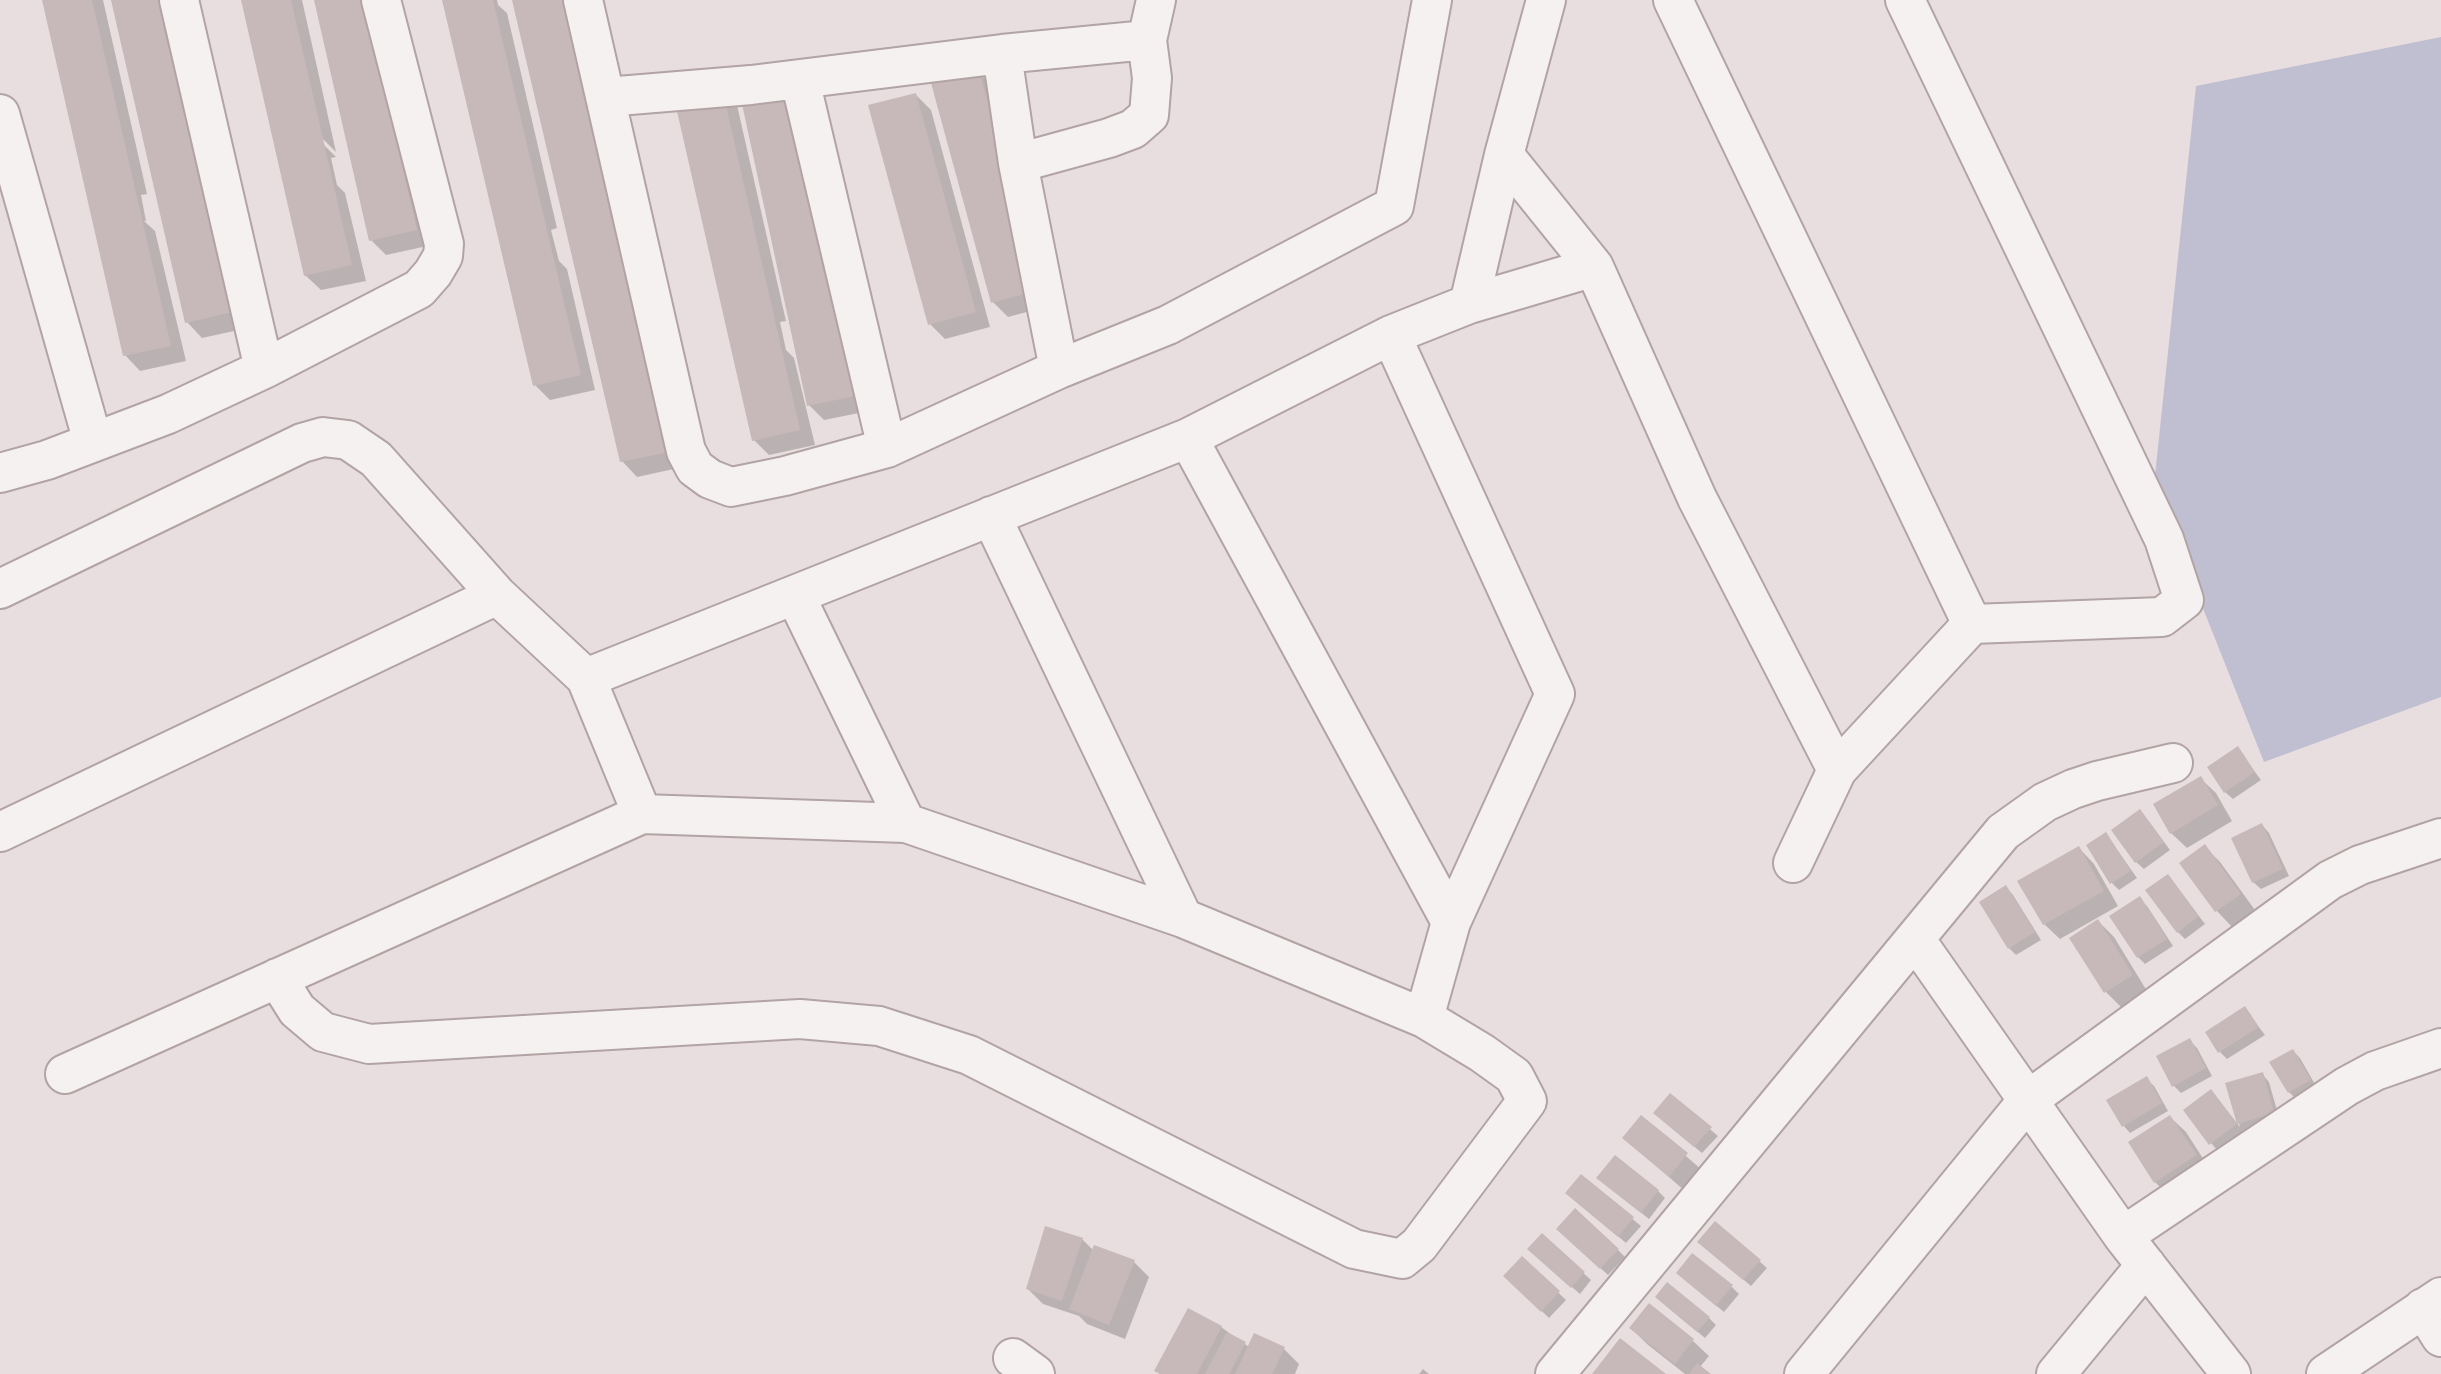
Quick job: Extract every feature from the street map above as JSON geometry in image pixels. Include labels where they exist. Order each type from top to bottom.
[{"type":"street","points":[[179,0],[264,369]]},
{"type":"street","points":[[0,473],[47,460],[168,414],[264,369],[419,289],[443,256],[444,244],[381,0]]},
{"type":"street","points":[[1018,163],[1109,138],[1133,129],[1149,115],[1152,78],[1147,40],[1156,0]]},
{"type":"street","points":[[589,6],[606,97],[686,451],[695,468],[710,479],[731,486],[785,476],[887,448],[1059,369],[1168,325],[1394,206],[1432,0]]},
{"type":"street","points":[[1469,304],[1504,155],[1546,0]]},
{"type":"street","points":[[1673,0],[1972,624]]},
{"type":"street","points":[[1793,863],[1837,770],[1972,624],[2162,617],[2184,600],[2164,539],[1905,0]]},
{"type":"street","points":[[606,97],[800,80],[1002,54],[1147,40]]},
{"type":"street","points":[[1002,54],[1018,163],[1059,369]]},
{"type":"street","points":[[800,80],[887,448]]},
{"type":"street","points":[[0,114],[93,442]]},
{"type":"street","points":[[1504,155],[1594,267],[1697,498],[1837,770]]},
{"type":"street","points":[[586,678],[1188,438],[1391,335],[1469,304],[1594,267]]},
{"type":"street","points":[[1391,335],[1555,694],[1451,922],[1423,1018]]},
{"type":"street","points":[[0,589],[302,443],[323,437],[348,440],[376,459],[497,595],[586,678],[642,814]]},
{"type":"street","points":[[1188,438],[1451,922]]},
{"type":"street","points":[[991,516],[1183,918]]},
{"type":"street","points":[[0,832],[497,595]]},
{"type":"street","points":[[795,595],[906,823]]},
{"type":"street","points":[[1555,1374],[2003,832],[2045,802],[2097,781],[2173,763]]},
{"type":"street","points":[[65,1074],[278,978],[642,814],[906,823],[1183,918],[1423,1018],[1482,1053],[1514,1076],[1527,1101],[1419,1245],[1402,1259],[1354,1249],[969,1055],[879,1026],[800,1019],[369,1044],[323,1032],[297,1010],[278,978]]},
{"type":"street","points":[[1804,1374],[2028,1100],[2330,880],[2360,865],[2441,838]]},
{"type":"street","points":[[1915,939],[2135,1251],[2231,1374]]},
{"type":"street","points":[[2056,1374],[2135,1251],[2347,1086],[2375,1071],[2441,1048]]},
{"type":"street","points":[[2326,1374],[2435,1314]]},
{"type":"shaded area","points":[[2441,37],[2441,697],[2264,762],[2154,485],[2196,86]]},
{"type":"building","points":[[42,0],[92,0],[171,346],[123,356]]},
{"type":"building","points":[[111,0],[162,0],[233,312],[185,323]]},
{"type":"building","points":[[241,0],[291,0],[352,265],[304,276]]},
{"type":"building","points":[[314,0],[365,0],[417,230],[369,241]]},
{"type":"building","points":[[442,0],[493,0],[581,375],[533,386]]},
{"type":"building","points":[[512,0],[563,0],[669,452],[620,462]]},
{"type":"building","points":[[979,70],[1039,290],[991,303],[931,83]]},
{"type":"building","points":[[722,88],[800,430],[752,441],[674,98]]},
{"type":"building","points":[[916,93],[976,312],[928,325],[868,105]]},
{"type":"building","points":[[791,94],[855,396],[807,406],[742,104]]},
{"type":"building","points":[[2238,746],[2255,772],[2224,793],[2207,767]]},
{"type":"building","points":[[2201,776],[2218,805],[2170,834],[2153,804]]},
{"type":"building","points":[[2140,809],[2164,842],[2135,863],[2111,830]]},
{"type":"building","points":[[2262,823],[2283,869],[2252,883],[2231,838]]},
{"type":"building","points":[[2106,832],[2131,871],[2110,884],[2086,845]]},
{"type":"building","points":[[2205,844],[2241,894],[2215,912],[2179,863]]},
{"type":"building","points":[[2079,846],[2104,891],[2043,925],[2017,881]]},
{"type":"building","points":[[2168,874],[2199,916],[2177,933],[2145,890]]},
{"type":"building","points":[[2006,885],[2035,932],[2008,949],[1979,902]]},
{"type":"building","points":[[2140,896],[2167,939],[2137,958],[2109,916]]},
{"type":"building","points":[[2098,919],[2133,975],[2104,993],[2069,938]]},
{"type":"building","points":[[2245,1006],[2259,1027],[2218,1053],[2205,1032]]},
{"type":"building","points":[[2190,1038],[2206,1068],[2172,1087],[2156,1056]]},
{"type":"building","points":[[2293,1049],[2311,1080],[2288,1093],[2269,1062]]},
{"type":"building","points":[[2263,1072],[2274,1113],[2237,1124],[2225,1083]]},
{"type":"building","points":[[2147,1076],[2162,1103],[2122,1127],[2106,1100]]},
{"type":"building","points":[[2211,1089],[2237,1124],[2209,1145],[2183,1110]]},
{"type":"building","points":[[1670,1093],[1712,1127],[1694,1147],[1653,1113]]},
{"type":"building","points":[[1641,1115],[1688,1153],[1669,1177],[1622,1138]]},
{"type":"building","points":[[2170,1115],[2197,1155],[2154,1183],[2128,1142]]},
{"type":"building","points":[[1615,1155],[1659,1190],[1641,1213],[1596,1178]]},
{"type":"building","points":[[1581,1174],[1634,1217],[1618,1237],[1565,1193]]},
{"type":"building","points":[[1575,1208],[1619,1249],[1600,1269],[1556,1229]]},
{"type":"building","points":[[1715,1221],[1761,1260],[1743,1280],[1697,1242]]},
{"type":"building","points":[[1045,1226],[1083,1238],[1062,1301],[1026,1289]]},
{"type":"building","points":[[1542,1233],[1585,1272],[1571,1288],[1527,1249]]},
{"type":"building","points":[[1094,1245],[1135,1260],[1109,1325],[1069,1309]]},
{"type":"building","points":[[1692,1253],[1733,1285],[1716,1306],[1676,1273]]},
{"type":"building","points":[[1522,1256],[1560,1291],[1541,1312],[1503,1276]]},
{"type":"building","points":[[1667,1282],[1710,1317],[1697,1332],[1655,1297]]},
{"type":"building","points":[[1649,1303],[1694,1339],[1675,1364],[1629,1328]]},
{"type":"building","points":[[1188,1308],[1222,1326],[1197,1374],[1160,1374],[1154,1371]]},
{"type":"building","points":[[1227,1332],[1246,1342],[1229,1374],[1205,1374]]},
{"type":"building","points":[[1254,1333],[1285,1347],[1272,1374],[1235,1374]]},
{"type":"building","points":[[1620,1338],[1666,1374],[1592,1374]]},
{"type":"building","points":[[1697,1363],[1711,1374],[1689,1374]]}]
